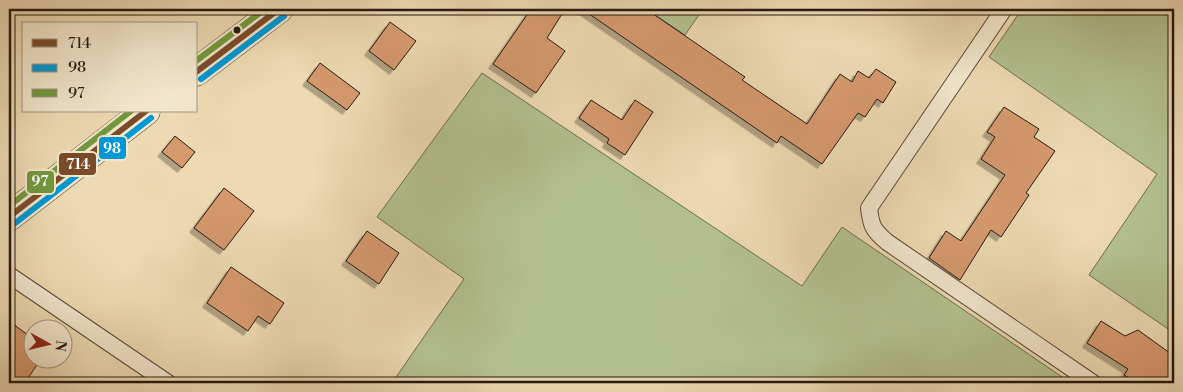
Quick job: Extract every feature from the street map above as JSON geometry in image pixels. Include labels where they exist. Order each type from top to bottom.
[{"type":"street","points":[[198,70],[279,9]]},
{"type":"street","points":[[9,217],[145,112]]},
{"type":"lane","points":[[1004,9],[869,208],[871,223],[877,233],[887,242],[1093,383]]},
{"type":"lane","points":[[9,275],[168,383]]},
{"type":"green space","points":[[646,9],[703,9],[685,35]]},
{"type":"green space","points":[[1022,9],[1174,9],[1174,333],[1089,275],[1157,174],[989,57]]},
{"type":"green space","points":[[482,73],[802,286],[842,227],[1071,383],[399,383],[394,380],[464,279],[377,217]]},
{"type":"building","points":[[531,9],[565,9],[547,38],[565,51],[536,93],[493,64]]},
{"type":"building","points":[[582,9],[646,9],[745,77],[742,80],[807,124],[840,74],[852,82],[858,71],[869,78],[876,69],[896,82],[883,103],[877,99],[865,117],[858,113],[822,164],[781,136],[777,143]]},
{"type":"building","points":[[390,22],[416,41],[394,70],[369,51]]},
{"type":"building","points":[[320,63],[360,93],[347,110],[307,81]]},
{"type":"building","points":[[591,100],[622,120],[635,100],[653,112],[625,155],[607,143],[609,139],[579,118]]},
{"type":"building","points":[[1004,107],[1039,129],[1034,137],[1055,151],[1026,193],[1029,195],[1001,237],[991,230],[960,280],[929,258],[946,231],[961,241],[1005,175],[981,159],[995,137],[987,132]]},
{"type":"building","points":[[175,136],[195,152],[182,168],[162,152]]},
{"type":"building","points":[[224,188],[254,211],[224,250],[194,228]]},
{"type":"building","points":[[367,231],[399,253],[379,284],[346,261]]},
{"type":"building","points":[[231,267],[284,303],[270,324],[258,316],[248,331],[207,303]]},
{"type":"building","points":[[9,321],[22,331],[22,370],[33,370],[25,383],[16,383],[9,378]]},
{"type":"building","points":[[1101,321],[1125,336],[1138,330],[1174,356],[1174,383],[1138,383],[1124,375],[1128,369],[1087,343]]},
{"type":"transit line","name":"97","points":[[198,59],[265,9]]},
{"type":"transit line","name":"714","points":[[198,70],[279,9]]},
{"type":"transit line","name":"98","points":[[201,79],[284,16]]},
{"type":"transit line","name":"97","points":[[9,206],[130,112]]},
{"type":"transit line","name":"714","points":[[9,217],[145,112]]},
{"type":"transit line","name":"98","points":[[14,224],[151,118]]}]
